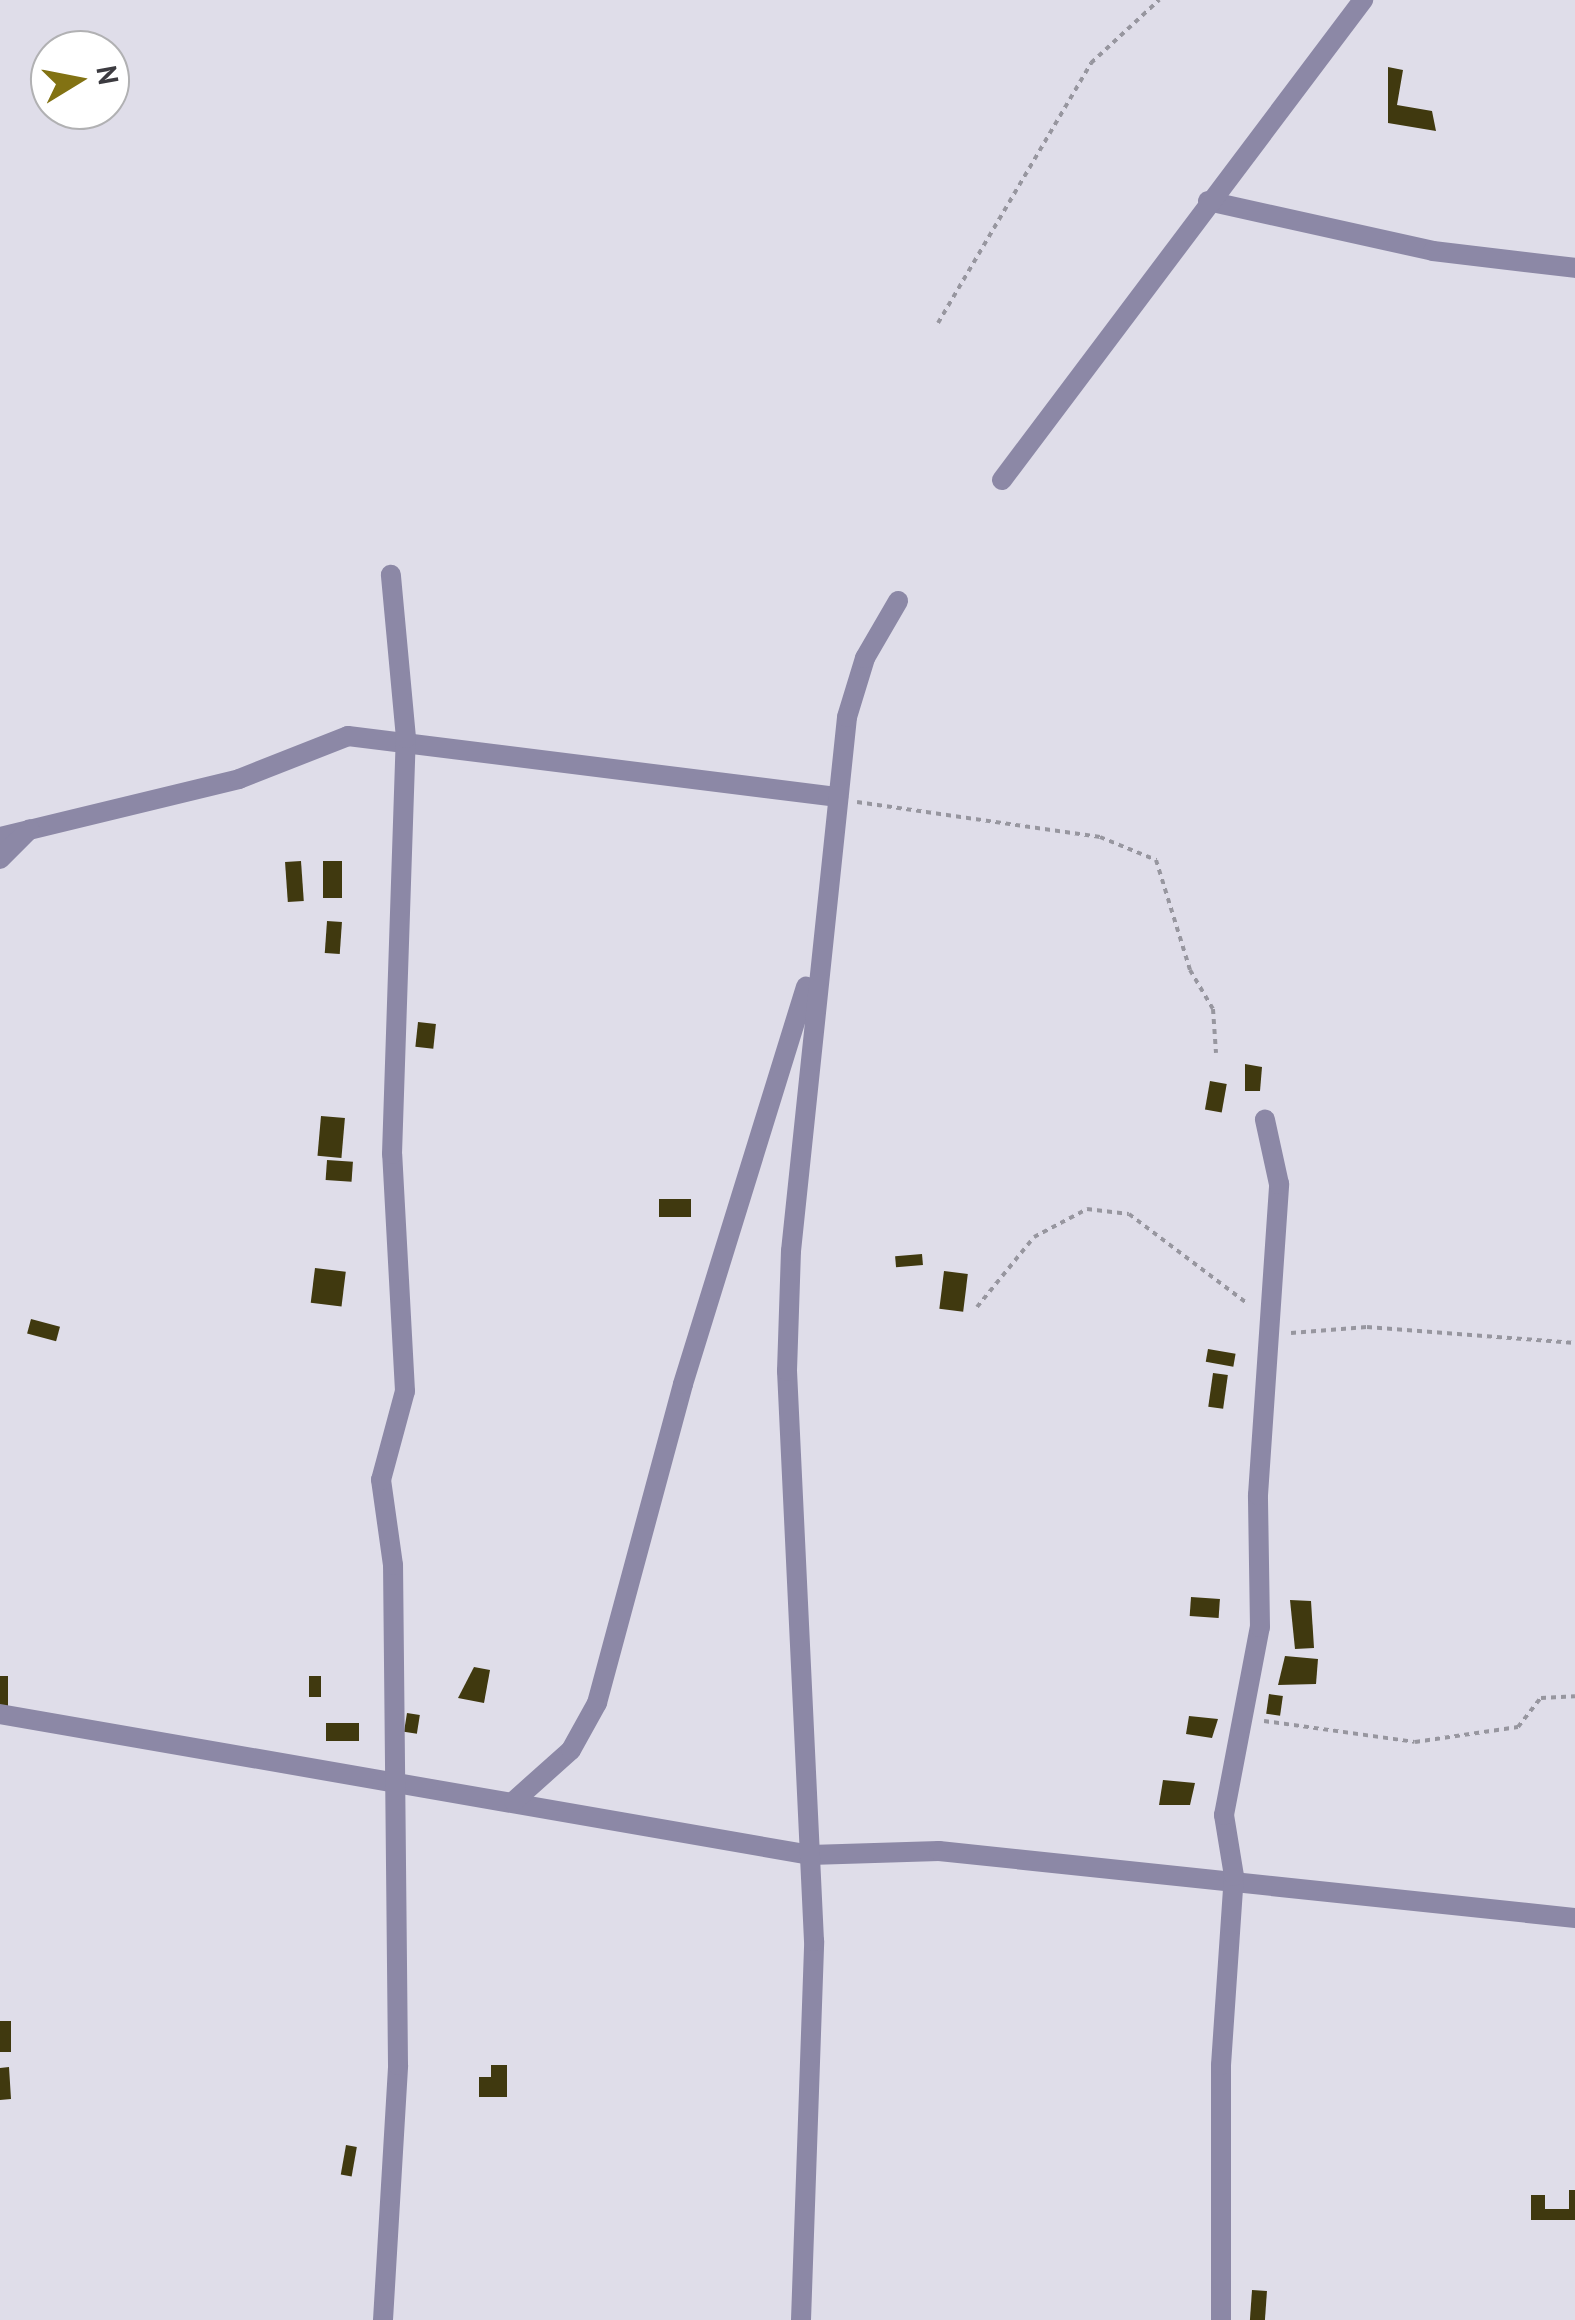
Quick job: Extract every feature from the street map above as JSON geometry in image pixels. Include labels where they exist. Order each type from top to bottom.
[{"type":"street","points":[[1002,480],[1208,201],[1363,0]]},
{"type":"street","points":[[1208,201],[1433,252],[1575,268]]},
{"type":"street","points":[[383,2320],[398,2065],[393,1564],[380,1480],[406,1390],[392,1154],[406,738],[391,575]]},
{"type":"street","points":[[801,2320],[810,1855],[787,1370],[792,1234],[852,692],[898,601]]},
{"type":"street","points":[[0,837],[239,778],[348,736],[406,738],[838,797]]},
{"type":"street","points":[[514,1802],[571,1750],[597,1703],[689,1365],[803,1000],[836,822]]},
{"type":"street","points":[[0,860],[33,826]]},
{"type":"street","points":[[1222,2320],[1221,2065],[1234,1876],[1224,1815],[1260,1627],[1269,1330],[1278,1184],[1264,1120]]},
{"type":"street","points":[[0,1714],[810,1855],[939,1850],[1234,1876],[1575,1918]]},
{"type":"path","points":[[938,323],[1090,63],[1159,0]]},
{"type":"path","points":[[838,797],[1100,837],[1156,860],[1190,970],[1214,1010],[1216,1053]]},
{"type":"path","points":[[978,1307],[1034,1237],[1074,1212],[1113,1210],[1223,1280],[1269,1330],[1367,1327],[1575,1343]]},
{"type":"path","points":[[1243,1718],[1415,1742],[1518,1727],[1541,1698],[1575,1696]]},
{"type":"building","points":[[1388,67],[1403,70],[1397,105],[1432,111],[1436,131],[1388,123]]},
{"type":"building","points":[[301,861],[304,901],[288,902],[285,862]]},
{"type":"building","points":[[323,861],[342,861],[342,898],[323,898]]},
{"type":"building","points":[[327,921],[342,922],[340,954],[325,953]]},
{"type":"building","points":[[418,1022],[436,1024],[433,1049],[415,1047]]},
{"type":"building","points":[[1245,1064],[1262,1067],[1260,1091],[1245,1091]]},
{"type":"building","points":[[1210,1081],[1227,1084],[1222,1113],[1205,1110]]},
{"type":"building","points":[[321,1116],[345,1118],[341,1158],[318,1156]]},
{"type":"building","points":[[327,1160],[353,1162],[352,1182],[326,1180]]},
{"type":"building","points":[[659,1199],[691,1199],[691,1217],[659,1217]]},
{"type":"building","points":[[922,1254],[923,1265],[896,1267],[895,1256]]},
{"type":"building","points":[[315,1268],[346,1272],[342,1307],[311,1303]]},
{"type":"building","points":[[944,1271],[968,1274],[963,1312],[939,1309]]},
{"type":"building","points":[[31,1319],[60,1327],[56,1341],[27,1333]]},
{"type":"building","points":[[1208,1349],[1236,1354],[1233,1367],[1206,1362]]},
{"type":"building","points":[[1213,1373],[1228,1375],[1223,1409],[1208,1407]]},
{"type":"building","points":[[1191,1597],[1220,1599],[1219,1618],[1190,1616]]},
{"type":"building","points":[[1290,1600],[1311,1601],[1314,1648],[1295,1649]]},
{"type":"building","points":[[1285,1656],[1318,1659],[1316,1684],[1278,1685]]},
{"type":"building","points":[[474,1667],[490,1670],[484,1703],[458,1698]]},
{"type":"building","points":[[0,1676],[8,1676],[8,1710],[0,1710]]},
{"type":"building","points":[[309,1676],[321,1676],[321,1697],[309,1697]]},
{"type":"building","points":[[1269,1694],[1283,1696],[1280,1716],[1266,1714]]},
{"type":"building","points":[[407,1713],[420,1715],[417,1734],[404,1732]]},
{"type":"building","points":[[1189,1716],[1218,1719],[1212,1738],[1186,1734]]},
{"type":"building","points":[[326,1723],[359,1723],[359,1741],[326,1741]]},
{"type":"building","points":[[1163,1780],[1195,1783],[1190,1805],[1159,1805]]},
{"type":"building","points":[[0,2021],[11,2021],[11,2052],[0,2052]]},
{"type":"building","points":[[491,2065],[507,2065],[507,2097],[479,2097],[479,2077],[491,2077]]},
{"type":"building","points":[[9,2067],[11,2099],[0,2100],[0,2068]]},
{"type":"building","points":[[346,2145],[357,2147],[352,2176],[341,2175]]},
{"type":"building","points":[[1569,2190],[1575,2190],[1575,2220],[1531,2220],[1531,2195],[1545,2195],[1545,2209],[1569,2209]]},
{"type":"building","points":[[1252,2290],[1267,2291],[1265,2320],[1250,2320]]}]
